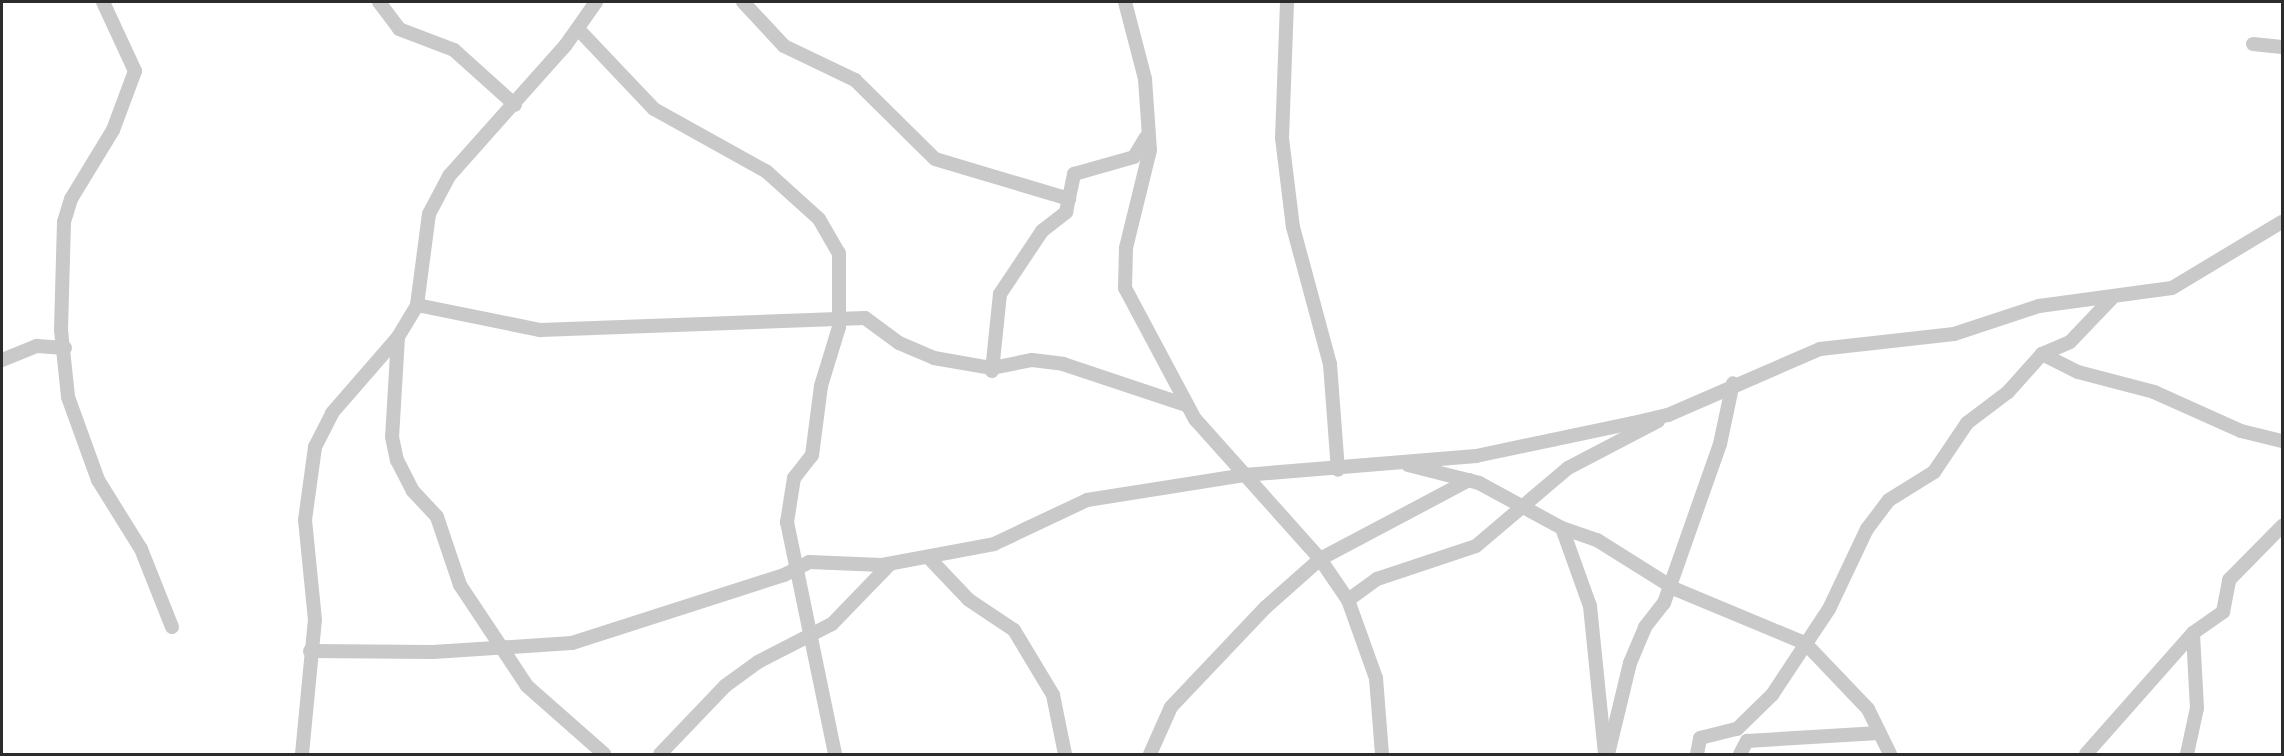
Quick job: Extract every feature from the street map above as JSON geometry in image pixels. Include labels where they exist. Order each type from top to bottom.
[{"type":"street","points":[[103,2],[135,71],[109,139],[70,198],[61,244],[61,330],[73,414],[98,480],[153,575],[172,627]]},
{"type":"street","points":[[379,2],[399,28],[454,50],[515,105]]},
{"type":"street","points":[[302,754],[315,596],[305,520],[310,460],[332,413],[398,337],[417,305],[434,202],[460,161],[515,105],[579,30],[596,2]]},
{"type":"street","points":[[743,2],[784,46],[855,80],[935,159],[1069,199]]},
{"type":"street","points":[[1125,2],[1145,79],[1149,163],[1123,277],[1160,363],[1186,405],[1244,475],[1320,559],[1347,600],[1376,678],[1382,754]]},
{"type":"street","points":[[1287,2],[1282,138],[1293,227],[1330,364],[1338,470]]},
{"type":"street","points":[[579,30],[654,110],[752,162],[819,219],[839,253],[839,320],[812,455],[794,478],[787,528],[797,567],[809,637],[834,754]]},
{"type":"street","points":[[2253,44],[2283,47]]},
{"type":"street","points":[[992,369],[1000,294],[1042,231],[1066,212],[1074,174],[1138,154],[1149,130]]},
{"type":"street","points":[[1347,600],[1377,579],[1476,546],[1568,468],[1734,383],[1820,349],[1954,334],[2039,306],[2112,298],[2172,288],[2283,222]]},
{"type":"street","points":[[1697,754],[1700,738],[1747,722],[1772,695],[1889,500],[1934,472],[1966,423],[2008,392],[2042,354],[2070,342],[2112,298]]},
{"type":"street","points":[[417,305],[540,330],[865,318],[899,343],[934,358],[992,369],[1032,360],[1063,364],[1186,405]]},
{"type":"street","points":[[47,345],[61,330]]},
{"type":"street","points":[[398,337],[392,437],[397,460],[412,491],[437,517],[452,568],[502,646],[546,707],[604,754]]},
{"type":"street","points":[[2,360],[47,345],[65,348]]},
{"type":"street","points":[[2042,354],[2078,372],[2154,392],[2241,430],[2283,441]]},
{"type":"street","points":[[1606,754],[1630,663],[1645,627],[1664,603],[1668,582],[1719,444],[1734,383]]},
{"type":"street","points":[[310,651],[572,644],[815,561],[890,564],[1002,542],[1087,500],[1244,475],[1338,470],[1396,462],[1488,454],[1668,415]]},
{"type":"street","points":[[1396,462],[1469,480],[1525,506],[1562,528],[1597,540],[1668,582],[1805,643],[1868,709],[1890,754]]},
{"type":"street","points":[[1150,754],[1170,707],[1320,559],[1469,480]]},
{"type":"street","points":[[2086,754],[2193,633],[2223,612],[2229,579],[2283,526]]},
{"type":"street","points":[[1562,528],[1590,606],[1606,754]]},
{"type":"street","points":[[928,557],[969,600],[1014,630],[1053,695],[1065,754]]},
{"type":"street","points":[[660,754],[748,668],[809,637],[844,614],[890,564]]},
{"type":"street","points":[[2187,754],[2197,708],[2193,633]]},
{"type":"street","points":[[1740,754],[1747,741],[1879,733]]}]
